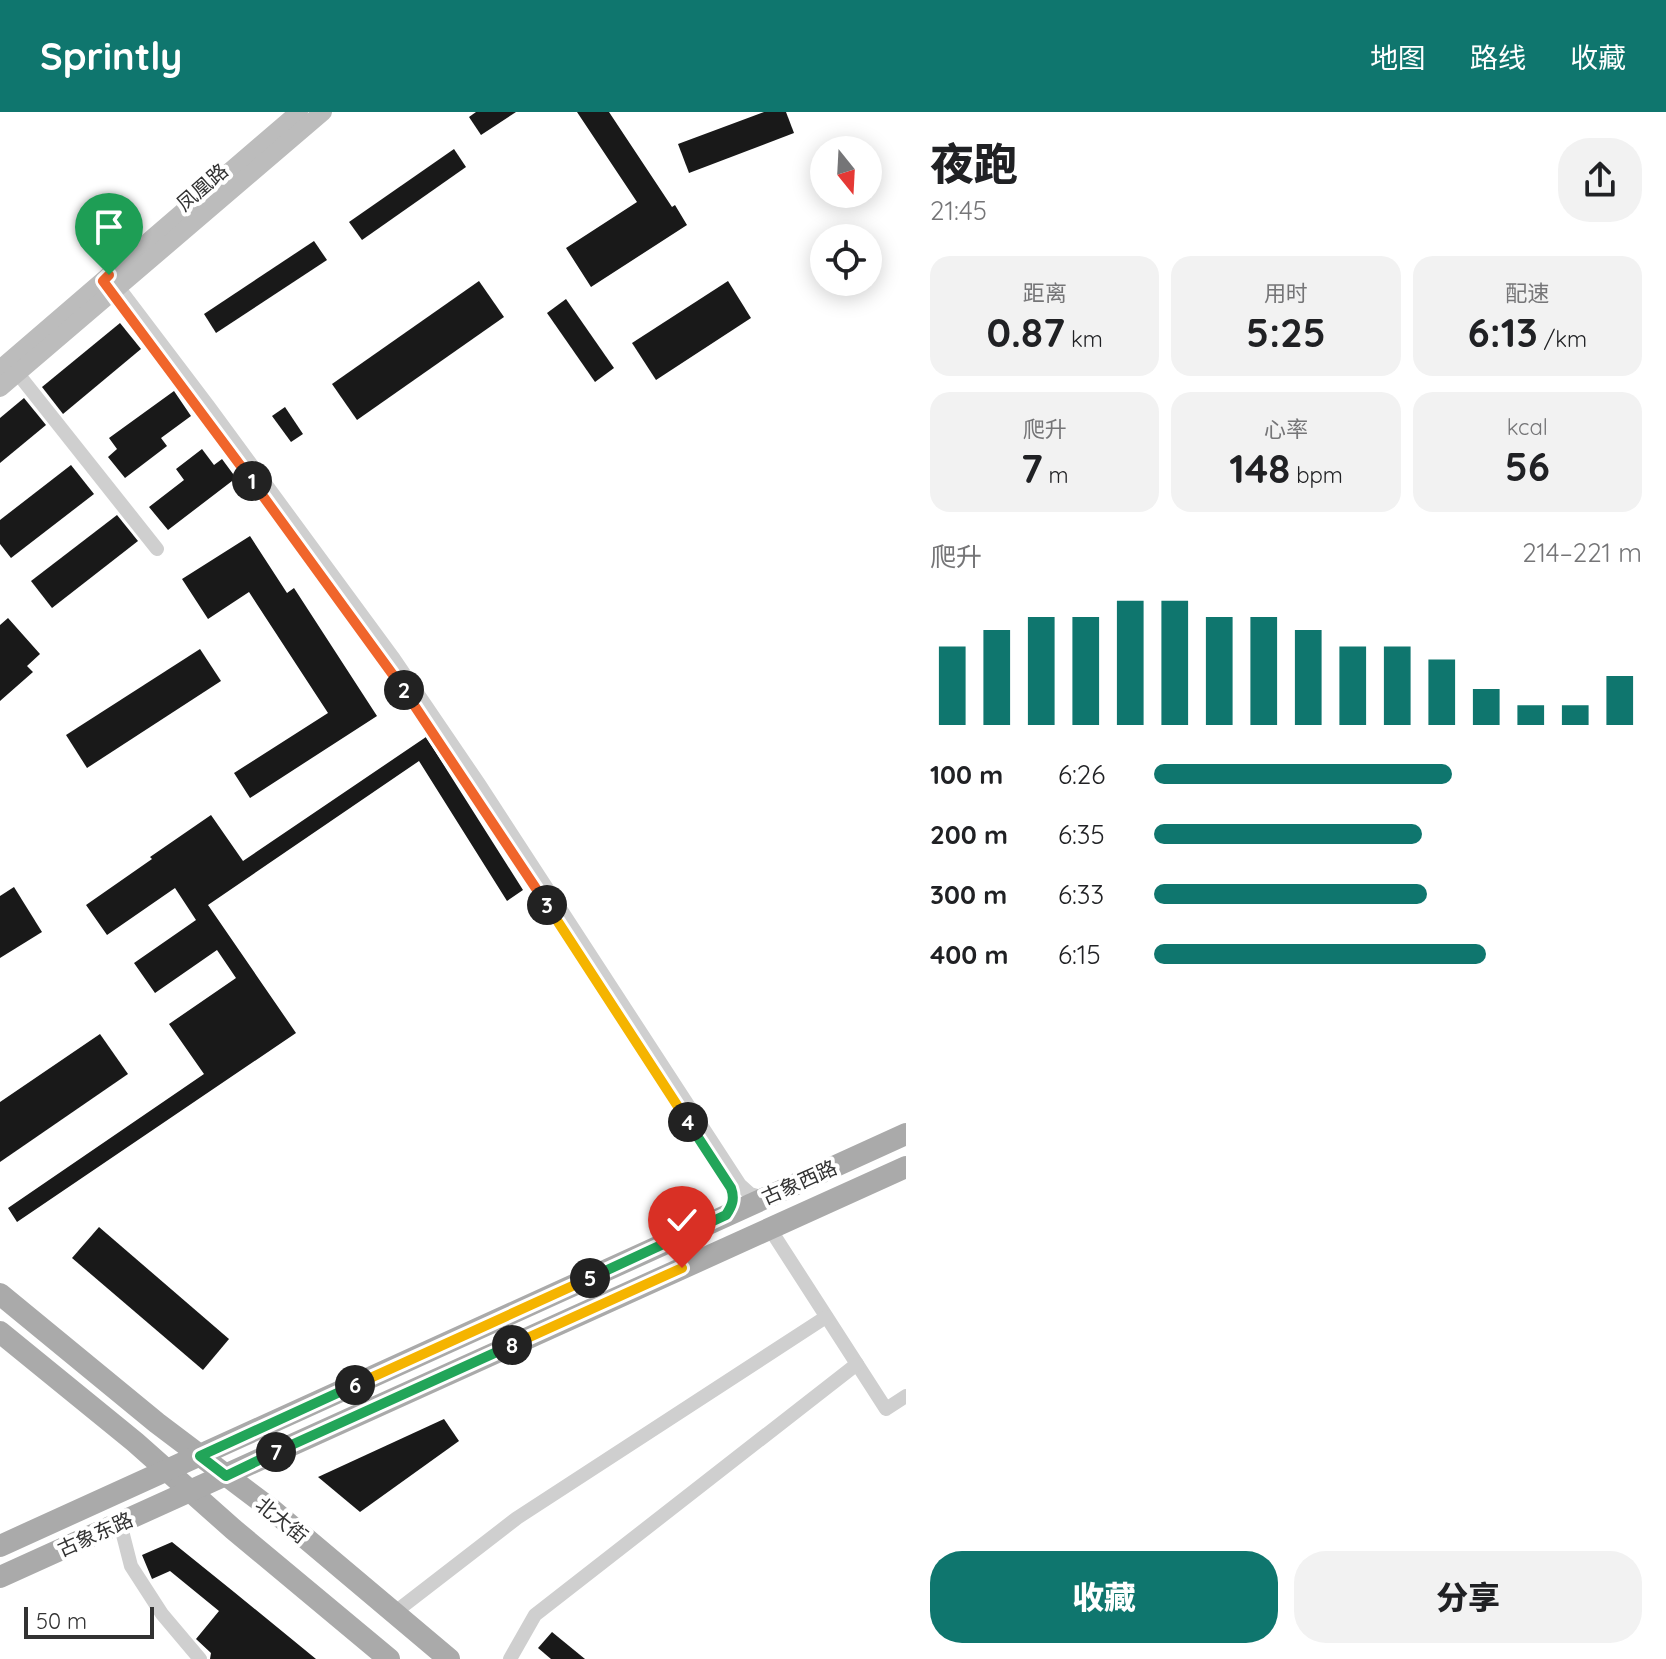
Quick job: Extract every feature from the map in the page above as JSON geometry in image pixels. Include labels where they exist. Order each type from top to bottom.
[{"type":"main road","name":"古象西路","points":[[168,1470],[906,1134]]},
{"type":"main road","name":"古象西路","points":[[191,1492],[906,1167]]},
{"type":"main road","name":"北大街","points":[[0,1294],[200,1456],[271,1509],[449,1659]]},
{"type":"main road","name":"北大街","points":[[0,1332],[168,1470],[389,1659]]},
{"type":"main road","name":"古象东路","points":[[0,1546],[168,1470]]},
{"type":"main road","name":"古象东路","points":[[0,1577],[191,1492]]},
{"type":"street","name":"凤凰路","points":[[110,284],[299,112]]},
{"type":"street","name":"凤凰路","points":[[0,388],[8,368],[323,112]]},
{"type":"street","points":[[110,284],[209,407],[402,672],[488,797],[740,1185],[750,1194],[764,1198]]},
{"type":"street","points":[[110,284],[387,665],[472,790],[731,1188],[733,1202],[726,1215]]},
{"type":"street","points":[[8,368],[157,549]]},
{"type":"street","points":[[770,1229],[886,1409],[906,1396]]},
{"type":"street","points":[[394,1613],[517,1518],[826,1317]]},
{"type":"street","points":[[510,1659],[535,1615],[857,1364]]},
{"type":"street","points":[[120,1523],[131,1566],[162,1614],[200,1659]]},
{"type":"building","points":[[476,112],[516,112],[481,135],[469,117]]},
{"type":"building","points":[[577,112],[609,112],[687,225],[591,287],[566,248],[637,202]]},
{"type":"building","points":[[764,112],[786,112],[794,133],[689,173],[678,144]]},
{"type":"building","points":[[454,149],[466,167],[362,240],[349,222]]},
{"type":"building","points":[[314,241],[327,260],[216,333],[204,314]]},
{"type":"building","points":[[479,281],[504,317],[357,420],[332,384]]},
{"type":"building","points":[[728,281],[751,318],[656,380],[632,343]]},
{"type":"building","points":[[566,299],[614,368],[595,382],[547,313]]},
{"type":"building","points":[[120,323],[141,349],[63,414],[42,387]]},
{"type":"building","points":[[174,391],[191,416],[161,438],[167,446],[125,478],[108,457],[117,449],[109,438]]},
{"type":"building","points":[[24,398],[46,425],[0,463],[0,418]]},
{"type":"building","points":[[285,407],[303,434],[291,442],[272,416]]},
{"type":"building","points":[[202,449],[214,465],[222,459],[236,478],[168,530],[149,507],[184,480],[176,469]]},
{"type":"building","points":[[71,465],[94,494],[11,558],[0,544],[0,520]]},
{"type":"building","points":[[117,515],[138,541],[52,608],[31,581]]},
{"type":"building","points":[[250,536],[287,593],[294,588],[377,716],[250,798],[234,773],[328,713],[249,592],[208,619],[182,579]]},
{"type":"building","points":[[8,618],[40,654],[27,666],[33,672],[0,701],[0,625]]},
{"type":"building","points":[[200,649],[221,681],[87,768],[66,735]]},
{"type":"building","points":[[426,737],[523,890],[507,901],[419,761],[208,905],[296,1033],[17,1222],[8,1208],[204,1074],[169,1024],[236,978],[217,950],[155,993],[134,963],[196,920],[175,888],[107,935],[86,905],[211,815],[243,861]]},
{"type":"building","points":[[14,887],[42,932],[0,958],[0,896]]},
{"type":"building","points":[[100,1034],[128,1074],[0,1162],[0,1102]]},
{"type":"building","points":[[99,1227],[229,1339],[203,1370],[72,1258]]},
{"type":"building","points":[[444,1419],[459,1441],[360,1512],[318,1477]]},
{"type":"building","points":[[172,1542],[316,1659],[210,1659],[211,1653],[196,1639],[219,1611],[170,1571],[152,1579],[142,1555]]},
{"type":"building","points":[[552,1632],[585,1659],[551,1659],[538,1648]]},
{"type":"route","points":[[109,275],[103,281],[387,665],[472,790],[734,1194],[731,1209],[726,1215],[200,1456],[226,1476],[682,1268]]}]
